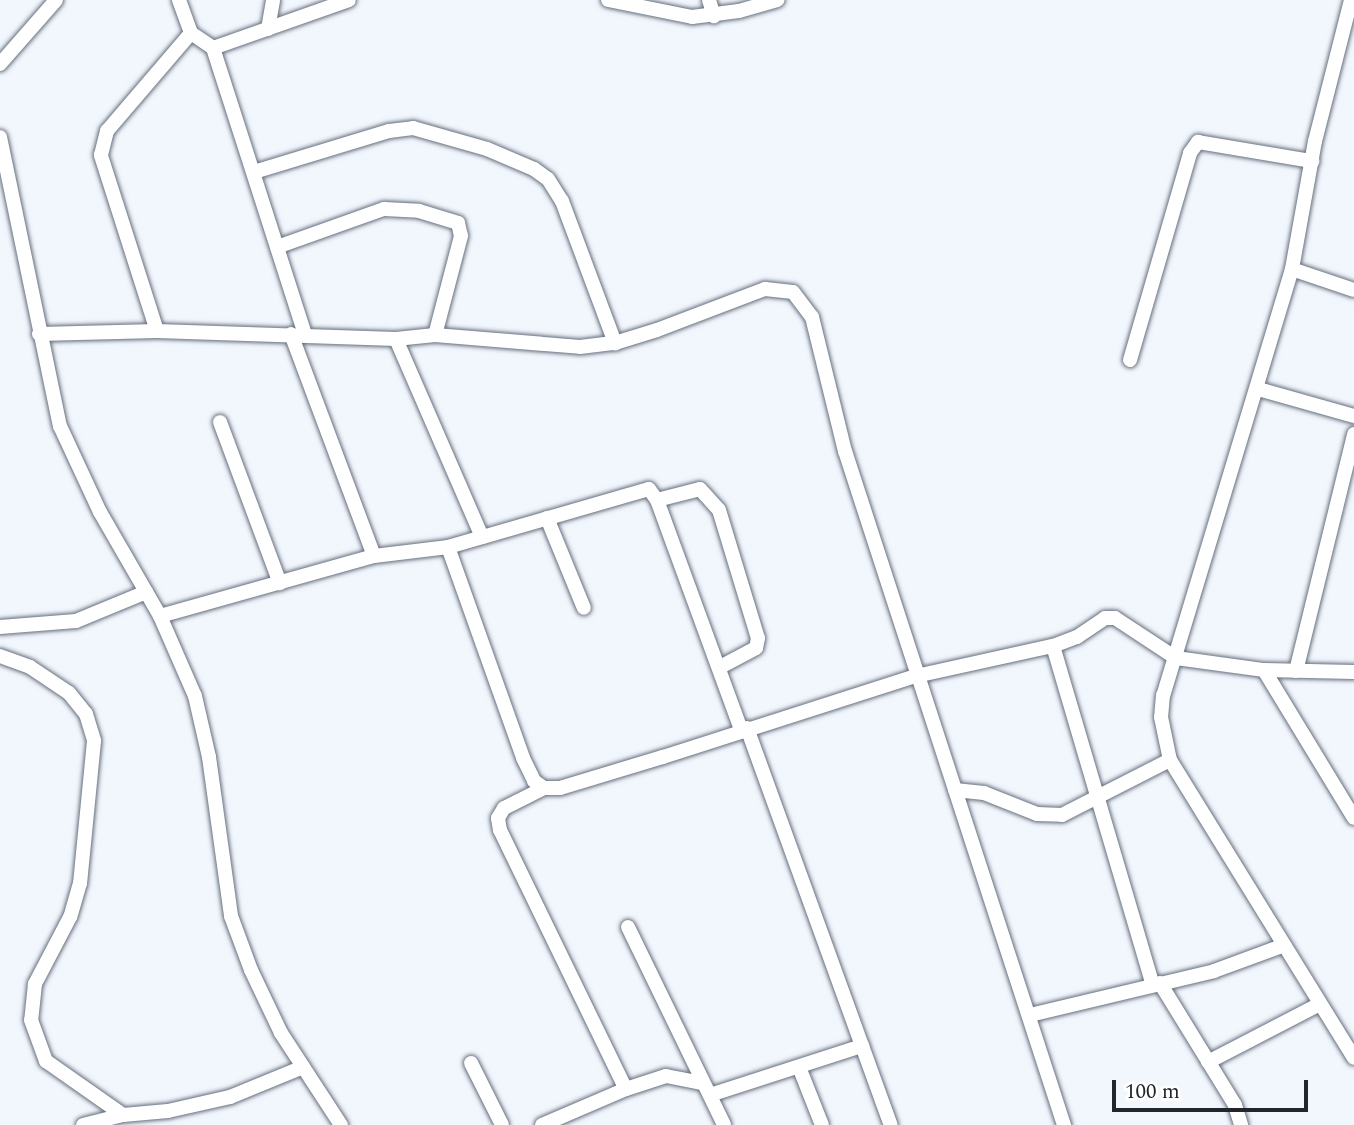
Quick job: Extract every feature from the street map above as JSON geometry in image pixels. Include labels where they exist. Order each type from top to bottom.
[{"type":"street","points":[[0,64],[56,0]]},
{"type":"street","points":[[179,0],[191,33],[213,48],[277,247],[298,334],[374,556]]},
{"type":"street","points":[[268,29],[273,0]]},
{"type":"street","points":[[213,48],[349,0]]},
{"type":"street","points":[[608,0],[662,14],[714,16],[777,0]]},
{"type":"street","points":[[709,0],[714,16]]},
{"type":"street","points":[[1351,0],[1312,161],[1292,269],[1176,658],[1161,717],[1170,760],[1282,946],[1320,1004],[1350,1042],[1354,1058]]},
{"type":"street","points":[[157,331],[101,155],[107,131],[191,33]]},
{"type":"street","points":[[254,172],[389,131],[413,128],[487,149],[534,169],[548,179],[562,201],[615,343]]},
{"type":"street","points":[[0,137],[4,178],[60,426],[100,512],[160,616],[204,724],[234,927],[269,1009],[341,1125]]},
{"type":"street","points":[[1130,360],[1190,153],[1198,142],[1312,161]]},
{"type":"street","points":[[277,247],[384,209],[419,211],[458,223],[461,236],[435,335]]},
{"type":"street","points":[[1292,269],[1354,290]]},
{"type":"street","points":[[39,334],[157,331],[397,339],[435,335],[558,347],[615,343],[765,289],[780,288],[803,302],[916,676],[1030,1015],[1064,1125]]},
{"type":"street","points":[[397,339],[482,537]]},
{"type":"street","points":[[1258,389],[1354,416]]},
{"type":"street","points":[[220,422],[281,583]]},
{"type":"street","points":[[1296,671],[1354,434]]},
{"type":"street","points":[[160,616],[374,556],[448,547],[649,489],[657,500],[891,1125]]},
{"type":"street","points":[[657,500],[700,489],[719,510],[758,638],[756,648],[720,667]]},
{"type":"street","points":[[547,518],[584,608]]},
{"type":"street","points":[[448,547],[523,758],[534,781],[544,788]]},
{"type":"street","points":[[0,627],[76,621],[146,592]]},
{"type":"street","points":[[626,1089],[500,830],[498,818],[504,808],[544,788],[571,785],[916,676],[1053,646],[1077,637],[1096,621],[1115,618],[1176,658],[1264,670],[1354,672]]},
{"type":"street","points":[[1053,646],[1157,984],[1235,1105],[1241,1125]]},
{"type":"street","points":[[0,656],[30,667],[69,692],[86,714],[93,733],[80,883],[70,917],[35,984],[31,1020],[46,1061],[123,1115]]},
{"type":"street","points":[[1264,670],[1354,818]]},
{"type":"street","points":[[955,790],[985,793],[1047,815],[1076,811],[1097,794],[1170,760]]},
{"type":"street","points":[[628,927],[724,1125]]},
{"type":"street","points":[[1030,1015],[1224,968],[1282,946]]},
{"type":"street","points":[[1208,1062],[1320,1004]]},
{"type":"street","points":[[542,1125],[626,1089],[666,1076],[706,1089],[799,1067],[862,1046]]},
{"type":"street","points":[[471,1063],[502,1125]]},
{"type":"street","points":[[83,1125],[123,1115],[168,1111],[230,1097],[303,1067]]},
{"type":"street","points":[[799,1067],[821,1125]]}]
